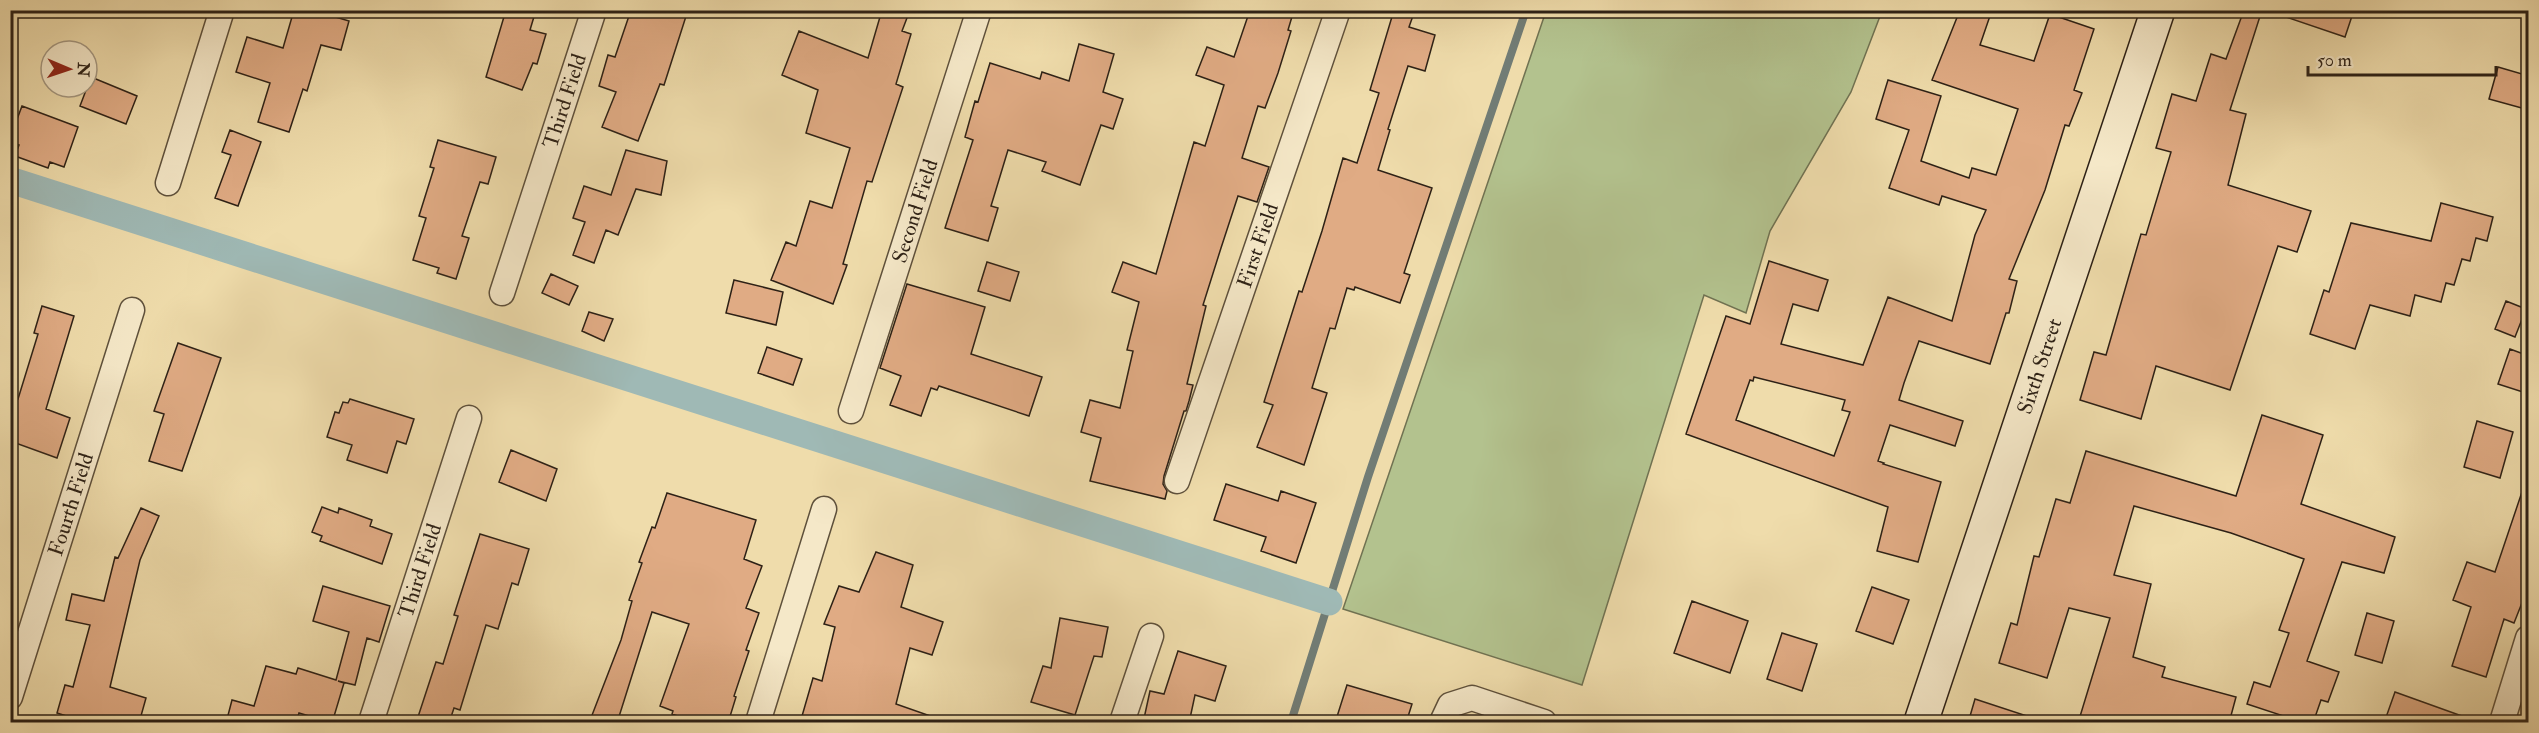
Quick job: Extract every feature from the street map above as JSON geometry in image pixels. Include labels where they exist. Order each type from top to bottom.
[{"type":"street","points":[[168,183],[222,10]]},
{"type":"street","name":"Third Field","points":[[502,293],[594,10]]},
{"type":"street","name":"Second Field","points":[[851,411],[979,10]]},
{"type":"street","name":"First Field","points":[[1177,481],[1338,10]]},
{"type":"street","name":"Sixth Street","points":[[1921,723],[2158,10]]},
{"type":"street","name":"Fourth Field","points":[[10,697],[132,310]]},
{"type":"street","name":"Third Field","points":[[371,723],[469,418]]},
{"type":"street","points":[[758,723],[824,509]]},
{"type":"street","points":[[1122,723],[1151,636]]},
{"type":"street","points":[[2502,723],[2529,638]]},
{"type":"street","points":[[1442,723],[1450,705],[1472,699],[1544,723]]},
{"type":"green space","points":[[1546,11],[1882,11],[1851,92],[1770,231],[1746,313],[1704,295],[1582,685],[1343,609]]},
{"type":"building","points":[[294,10],[312,10],[349,21],[341,50],[321,45],[307,91],[303,89],[289,132],[258,122],[270,83],[236,72],[247,37],[283,48]]},
{"type":"building","points":[[506,10],[536,10],[530,30],[546,34],[537,64],[533,63],[522,90],[486,77]]},
{"type":"building","points":[[631,10],[688,10],[664,85],[660,84],[638,141],[602,127],[616,92],[599,86],[608,55],[615,57]]},
{"type":"building","points":[[882,10],[910,10],[902,31],[911,34],[896,84],[903,87],[872,182],[867,181],[843,264],[847,265],[833,304],[771,280],[786,242],[796,246],[810,201],[832,208],[850,148],[806,133],[818,90],[782,75],[799,31],[868,58]]},
{"type":"building","points":[[1250,10],[1294,10],[1288,30],[1291,31],[1278,73],[1265,108],[1258,106],[1242,158],[1269,167],[1257,202],[1238,196],[1203,305],[1206,306],[1187,384],[1193,385],[1164,476],[1163,484],[1167,491],[1165,499],[1090,481],[1101,438],[1081,432],[1090,400],[1120,408],[1133,351],[1127,350],[1139,302],[1112,292],[1123,262],[1156,274],[1194,142],[1205,146],[1224,85],[1196,75],[1207,47],[1234,57]]},
{"type":"building","points":[[1394,10],[1415,10],[1409,27],[1435,35],[1425,71],[1408,66],[1378,170],[1432,188],[1404,273],[1410,275],[1400,303],[1355,287],[1354,290],[1347,288],[1335,329],[1330,328],[1312,388],[1327,393],[1304,465],[1257,447],[1273,405],[1264,402],[1299,291],[1302,292],[1322,231],[1343,158],[1357,163],[1379,93],[1370,90]]},
{"type":"building","points":[[1960,10],[1992,10],[1980,45],[2034,61],[2050,14],[2094,29],[2074,90],[2082,93],[2069,126],[2065,125],[2045,190],[2009,279],[2017,281],[2009,313],[2006,313],[1990,364],[1919,341],[1904,383],[1899,400],[1963,421],[1955,446],[1890,425],[1878,461],[1941,482],[1918,562],[1877,551],[1888,507],[1686,434],[1726,316],[1750,324],[1769,261],[1828,280],[1818,311],[1793,304],[1781,344],[1863,365],[1888,297],[1952,321],[1975,235],[1986,210],[1942,196],[1939,205],[1889,188],[1909,130],[1876,119],[1888,80],[1941,96],[1921,161],[1969,178],[1972,168],[1996,175],[2018,109],[1932,80]],"holes":[[[1754,377],[1845,400],[1842,410],[1850,412],[1834,456],[1736,420],[1750,380],[1753,381]]]},
{"type":"building","points":[[2244,10],[2262,10],[2230,110],[2246,114],[2228,185],[2311,211],[2297,252],[2278,246],[2230,390],[2156,366],[2141,419],[2080,400],[2094,352],[2106,355],[2141,234],[2146,235],[2171,152],[2156,148],[2172,94],[2196,101],[2211,54],[2226,59]]},
{"type":"building","points":[[2277,10],[2354,10],[2345,37],[2277,14]]},
{"type":"building","points":[[1079,44],[1114,54],[1103,92],[1123,99],[1113,129],[1101,125],[1080,185],[1042,171],[1046,162],[1008,150],[991,206],[998,208],[988,241],[945,228],[973,140],[965,137],[975,101],[978,102],[990,63],[1040,79],[1042,72],[1069,81]]},
{"type":"building","points":[[2498,67],[2529,76],[2529,110],[2489,99]]},
{"type":"building","points":[[99,80],[137,96],[126,124],[80,106],[83,99],[99,99]]},
{"type":"building","points":[[22,106],[78,127],[64,167],[50,162],[48,168],[15,156],[19,145],[10,142],[10,138]]},
{"type":"building","points":[[230,130],[261,142],[238,206],[215,198],[231,155],[222,152]]},
{"type":"building","points":[[438,140],[496,157],[488,184],[480,182],[462,236],[469,238],[456,279],[437,273],[439,268],[413,260],[426,218],[419,216],[434,168],[430,167]]},
{"type":"building","points":[[626,150],[667,161],[661,195],[636,189],[618,235],[606,230],[594,263],[573,255],[585,222],[573,218],[584,186],[611,195]]},
{"type":"building","points":[[2441,203],[2493,217],[2487,241],[2476,238],[2470,261],[2462,259],[2454,285],[2446,283],[2441,302],[2415,295],[2410,316],[2370,305],[2355,349],[2310,334],[2324,290],[2329,292],[2351,223],[2431,241]]},
{"type":"building","points":[[987,262],[1019,272],[1010,301],[978,291]]},
{"type":"building","points":[[551,274],[578,286],[569,305],[542,293]]},
{"type":"building","points":[[734,280],[783,292],[776,325],[726,313]]},
{"type":"building","points":[[907,284],[985,307],[971,354],[1042,377],[1029,416],[939,386],[937,390],[931,388],[921,416],[890,405],[901,376],[880,368]]},
{"type":"building","points":[[2506,301],[2526,309],[2515,337],[2495,329]]},
{"type":"building","points":[[42,306],[74,316],[46,409],[70,418],[57,458],[10,441],[10,396],[18,399],[38,334],[34,333]]},
{"type":"building","points":[[589,312],[613,319],[604,341],[582,331]]},
{"type":"building","points":[[178,343],[221,358],[182,471],[149,461],[164,414],[154,411]]},
{"type":"building","points":[[767,347],[802,359],[793,385],[758,373]]},
{"type":"building","points":[[2510,349],[2529,356],[2529,394],[2498,384]]},
{"type":"building","points":[[350,399],[414,419],[406,444],[397,441],[387,473],[347,460],[352,445],[327,437],[335,412],[339,413],[343,402],[348,403]]},
{"type":"building","points":[[2262,415],[2323,435],[2301,504],[2395,537],[2384,573],[2342,562],[2307,661],[2339,672],[2328,702],[2321,700],[2313,723],[2305,723],[2247,704],[2254,682],[2270,687],[2289,633],[2279,630],[2304,559],[2231,533],[2134,506],[2114,575],[2151,584],[2133,657],[2165,667],[2162,677],[2236,697],[2229,723],[2078,723],[2110,618],[2069,608],[2047,678],[1999,663],[2011,623],[2017,625],[2034,556],[2039,557],[2056,499],[2070,503],[2086,451],[2236,496]]},
{"type":"building","points":[[2477,421],[2513,432],[2500,478],[2464,467]]},
{"type":"building","points":[[511,450],[557,469],[546,501],[499,482]]},
{"type":"building","points":[[2525,483],[2529,483],[2529,585],[2514,623],[2504,619],[2486,677],[2452,666],[2471,607],[2453,600],[2467,562],[2495,572]]},
{"type":"building","points":[[1226,484],[1278,501],[1281,491],[1316,503],[1296,563],[1261,551],[1266,537],[1214,520]]},
{"type":"building","points":[[667,493],[756,520],[744,559],[762,566],[746,608],[759,613],[746,650],[749,651],[734,696],[736,697],[728,723],[697,723],[672,714],[673,711],[660,706],[689,624],[652,612],[617,723],[589,723],[621,640],[632,601],[629,600],[642,563],[639,562],[652,527],[655,528]]},
{"type":"building","points":[[322,507],[338,513],[339,508],[372,520],[370,526],[392,534],[382,564],[320,541],[322,536],[312,532]]},
{"type":"building","points":[[141,508],[159,516],[140,560],[110,687],[146,698],[139,723],[88,723],[57,713],[65,685],[73,687],[90,625],[66,620],[72,594],[104,601],[115,557],[118,558]]},
{"type":"building","points":[[480,534],[529,549],[518,585],[512,583],[498,629],[486,625],[460,710],[454,708],[449,723],[416,723],[436,662],[443,664],[458,616],[454,615]]},
{"type":"building","points":[[876,552],[913,565],[901,607],[943,622],[932,655],[910,648],[896,704],[939,719],[939,723],[800,723],[813,678],[822,681],[835,627],[824,624],[839,586],[859,592]]},
{"type":"building","points":[[323,586],[390,606],[379,642],[367,638],[355,685],[338,681],[344,683],[332,723],[299,713],[296,723],[226,723],[232,700],[254,706],[266,666],[296,674],[298,668],[336,680],[349,632],[313,621]]},
{"type":"building","points":[[1872,587],[1909,600],[1893,644],[1856,631]]},
{"type":"building","points":[[1692,601],[1748,621],[1730,673],[1674,653]]},
{"type":"building","points":[[2367,613],[2394,621],[2382,663],[2355,655]]},
{"type":"building","points":[[1060,618],[1108,627],[1102,657],[1094,656],[1075,715],[1031,702],[1043,666],[1051,668]]},
{"type":"building","points":[[1782,633],[1817,644],[1802,691],[1767,679]]},
{"type":"building","points":[[1178,651],[1226,666],[1215,701],[1195,695],[1189,723],[1143,723],[1150,691],[1164,694]]},
{"type":"building","points":[[1347,685],[1412,704],[1406,723],[1335,723]]},
{"type":"building","points":[[2395,692],[2473,720],[2472,723],[2384,723]]},
{"type":"building","points":[[1975,699],[2033,718],[2033,723],[1968,723]]},
{"type":"waterway","points":[[1291,722],[1368,477],[1526,10]]},
{"type":"waterway","points":[[10,180],[1329,602]]}]
